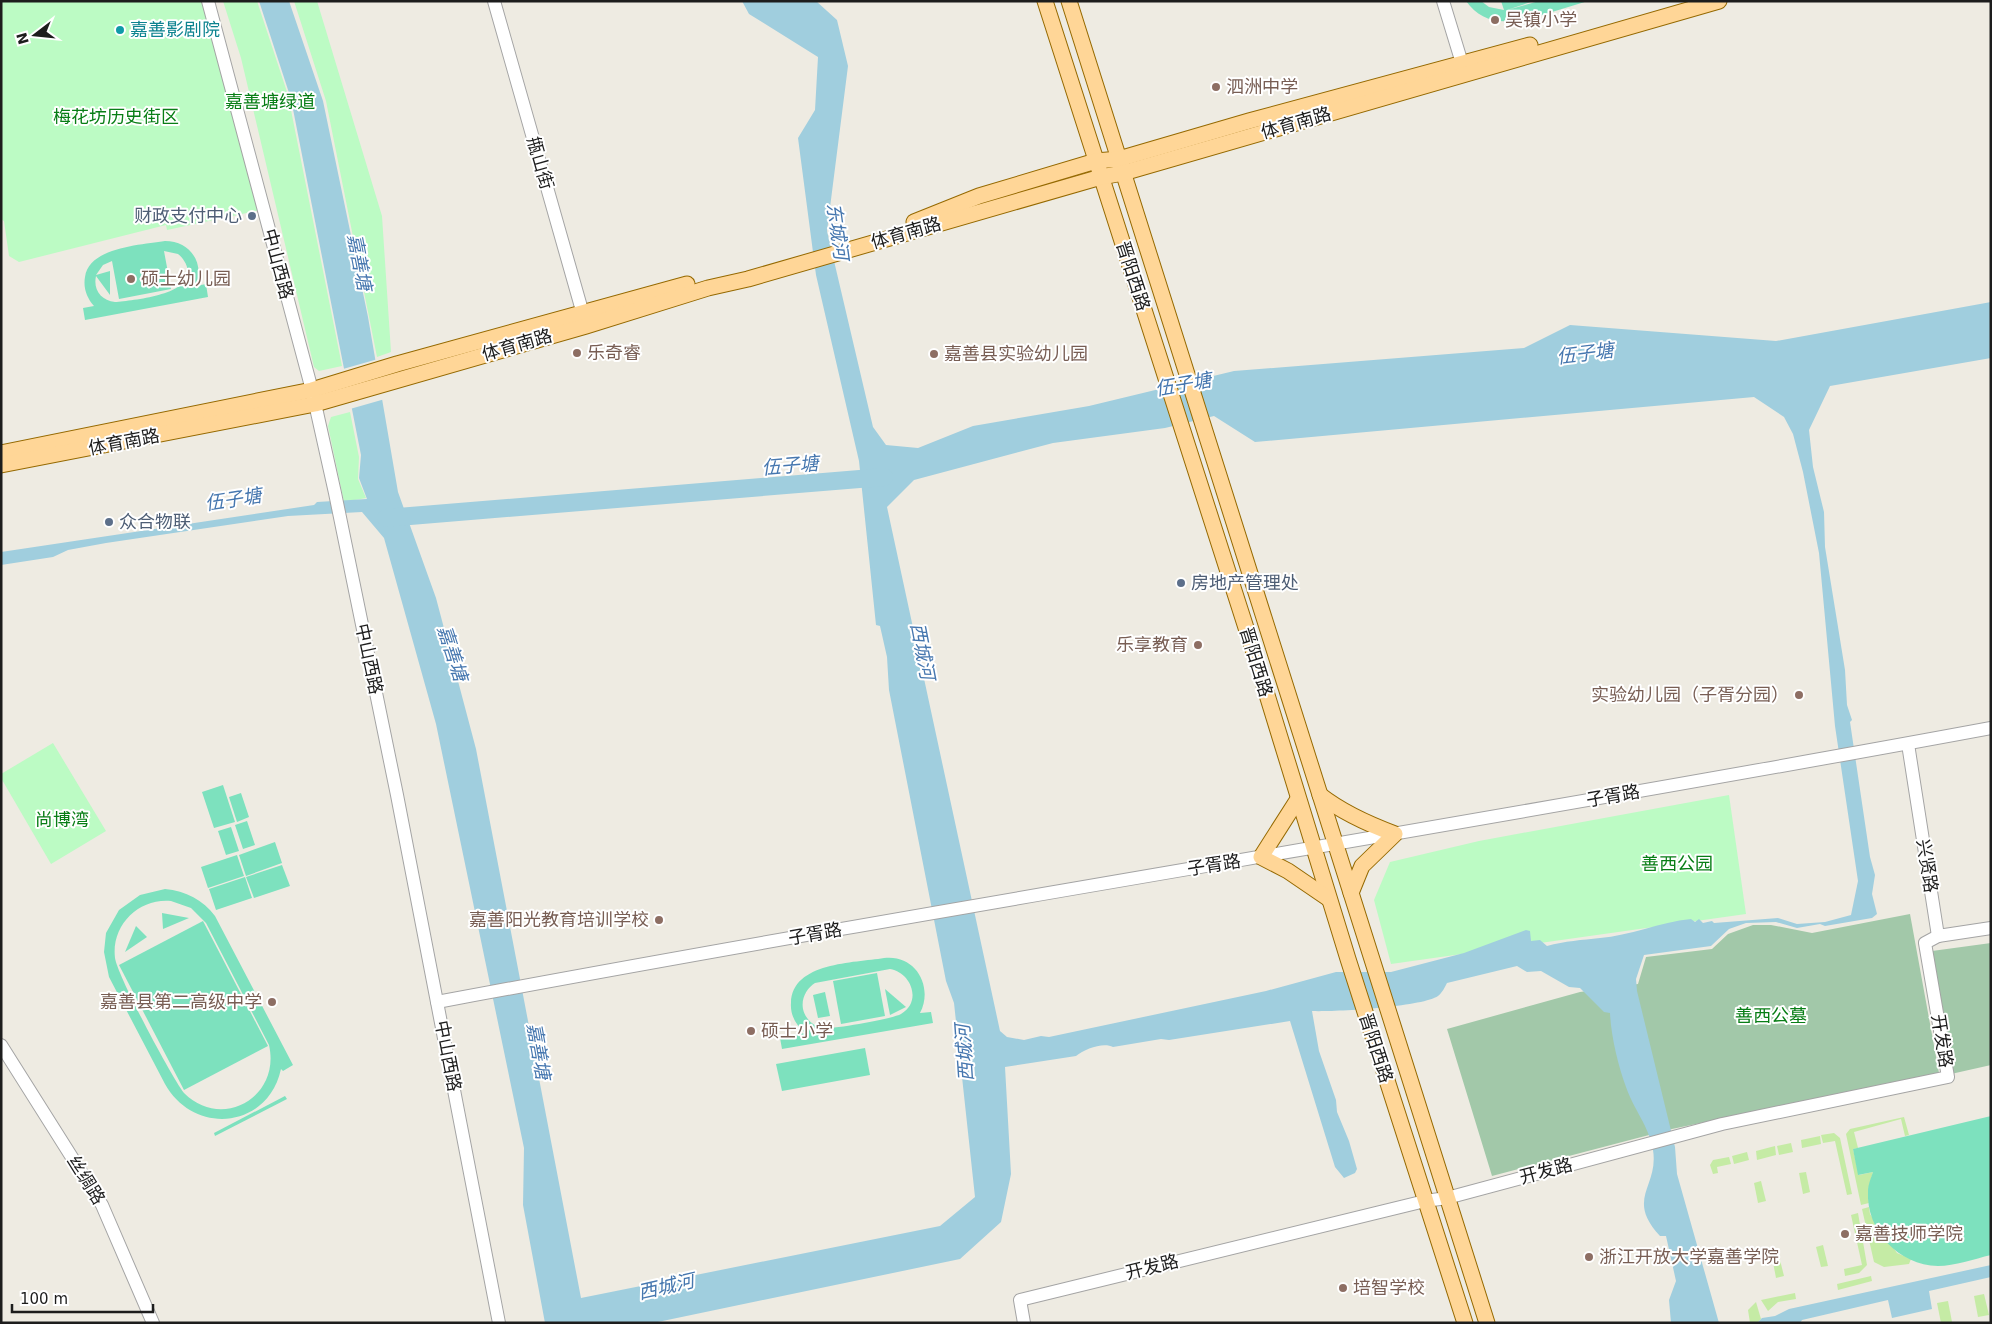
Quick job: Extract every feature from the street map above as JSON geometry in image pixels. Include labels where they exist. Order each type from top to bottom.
[{"type":"main road","name":"晋阳西路","points":[[1045,1],[1465,1323]]},
{"type":"main road","name":"晋阳西路","points":[[1069,1],[1487,1323]]},
{"type":"main road","name":"体育南路","points":[[1463,68],[1539,43],[1681,1]]},
{"type":"main road","name":"体育南路","points":[[1,465],[313,397],[584,319],[1101,177],[1121,166],[1463,68],[1719,1]]},
{"type":"main road","name":"体育南路","points":[[863,242],[979,196],[1096,161],[1121,166]]},
{"type":"main road","name":"体育南路","points":[[1,453],[313,397]]},
{"type":"main road","points":[[1320,795],[1338,809],[1395,834],[1362,866],[1351,893]]},
{"type":"main road","points":[[1298,799],[1261,857],[1288,871],[1329,899]]},
{"type":"street","name":"中山西路","points":[[208,1],[313,397],[335,494],[437,1002],[498,1322]]},
{"type":"street","name":"甁山街","points":[[494,1],[584,319]]},
{"type":"street","points":[[1443,1],[1463,68]]},
{"type":"street","name":"子胥路","points":[[437,1002],[980,904],[1395,834],[1991,728]]},
{"type":"street","name":"兴贤路","points":[[1908,744],[1938,936]]},
{"type":"street","points":[[1938,936],[1991,928]]},
{"type":"street","name":"开发路","points":[[1024,1323],[1020,1300],[1425,1201],[1447,1198],[1722,1124],[1948,1077],[1926,942],[1938,936]]},
{"type":"street","name":"丝绸路","points":[[1,1046],[102,1205],[153,1323]]},
{"type":"green space","name":"梅花坊历史街区","points":[[1,1],[204,1],[261,210],[167,230],[166,225],[19,262],[9,256],[4,221],[1,219]]},
{"type":"green space","name":"嘉善塘绿道","points":[[223,1],[257,1],[288,95],[342,366],[319,371],[314,367],[241,58]]},
{"type":"green space","name":"嘉善塘绿道","points":[[294,1],[317,1],[382,216],[391,352],[377,357],[326,101]]},
{"type":"green space","points":[[1466,1],[1481,1],[1489,7],[1504,10],[1501,1],[1534,1],[1507,10],[1539,1],[1588,1],[1516,23],[1515,20],[1501,21],[1482,16]]},
{"type":"green space","points":[[165,241],[182,245],[193,255],[198,269],[196,286],[206,284],[208,297],[85,320],[83,308],[94,306],[89,300],[85,289],[85,277],[89,267],[96,259],[118,249]],"holes":[[[164,251],[178,254],[185,261],[188,271],[186,279],[180,286],[170,291],[147,298],[115,302],[102,297],[97,290],[96,276],[110,295],[110,271],[96,275],[103,265],[112,261],[119,299],[171,289]]]},
{"type":"green space","points":[[350,412],[359,457],[358,479],[366,498],[344,502],[328,426],[331,417]]},
{"type":"green space","name":"尚博湾","points":[[53,743],[106,831],[51,864],[1,778],[1,774]]},
{"type":"green space","points":[[223,785],[235,822],[214,828],[202,792]]},
{"type":"green space","points":[[241,793],[249,817],[237,822],[229,797]]},
{"type":"green space","name":"善西公园","points":[[1729,795],[1746,914],[1391,964],[1374,900],[1390,862],[1479,841]]},
{"type":"green space","points":[[247,821],[255,845],[243,849],[235,825]]},
{"type":"green space","points":[[231,827],[239,851],[226,855],[218,831]]},
{"type":"green space","points":[[275,842],[282,863],[246,876],[239,855]]},
{"type":"green space","points":[[237,855],[244,876],[208,888],[201,867]]},
{"type":"green space","points":[[282,865],[290,886],[254,898],[246,877]]},
{"type":"green space","points":[[245,877],[252,898],[216,910],[209,889]]},
{"type":"green space","points":[[165,889],[173,890],[193,897],[210,910],[215,916],[293,1065],[283,1071],[281,1069],[273,1089],[261,1104],[246,1114],[229,1118],[211,1118],[194,1112],[178,1101],[165,1084],[109,977],[104,952],[106,933],[119,910],[140,895]],"holes":[[[159,901],[171,901],[191,908],[206,923],[269,1045],[270,1064],[266,1080],[257,1093],[245,1103],[231,1108],[215,1109],[199,1104],[184,1093],[168,1067],[125,985],[115,958],[115,946],[118,935],[123,925],[138,909]]]},
{"type":"green space","points":[[162,913],[189,918],[163,929]]},
{"type":"green space","name":"善西公墓","points":[[1910,914],[1939,1073],[1672,1129],[1492,1176],[1447,1029],[1580,992],[1638,984],[1646,957],[1712,949],[1728,934],[1753,925],[1771,925],[1812,933]]},
{"type":"green space","points":[[203,921],[268,1046],[184,1090],[119,965]]},
{"type":"green space","points":[[136,926],[147,937],[125,952]]},
{"type":"green space","points":[[1991,943],[1991,1065],[1951,1074],[1932,951]]},
{"type":"green space","points":[[895,958],[905,961],[919,974],[925,992],[924,1003],[920,1013],[931,1012],[933,1023],[782,1049],[780,1038],[805,1033],[794,1019],[791,1007],[794,990],[802,979],[813,972],[827,967]],"holes":[[[890,969],[898,972],[909,982],[913,996],[907,1009],[901,1014],[848,1026],[821,1028],[809,1021],[804,1012],[804,997],[809,988],[815,983]]]},
{"type":"green space","points":[[877,973],[885,1016],[841,1024],[833,981]]},
{"type":"green space","points":[[885,989],[906,1007],[890,1015]]},
{"type":"green space","points":[[825,992],[830,1016],[818,1018],[813,995]]},
{"type":"green space","points":[[865,1048],[870,1075],[782,1091],[776,1064]]},
{"type":"green space","points":[[285,1096],[287,1099],[215,1136],[214,1133]]},
{"type":"green space","points":[[1991,1116],[1991,1255],[1958,1264],[1938,1266],[1924,1264],[1898,1252],[1879,1232],[1873,1219],[1869,1206],[1868,1191],[1873,1172],[1858,1175],[1853,1149]]},
{"type":"green space","points":[[1904,1117],[1909,1135],[1905,1136],[1901,1119],[1854,1132],[1858,1148],[1853,1149],[1859,1175],[1873,1172],[1868,1190],[1869,1203],[1861,1205],[1846,1134],[1850,1129]]},
{"type":"green space","points":[[1834,1133],[1840,1138],[1852,1194],[1847,1195],[1835,1141],[1823,1143],[1821,1135]]},
{"type":"green space","points":[[1820,1136],[1821,1144],[1802,1148],[1801,1140]]},
{"type":"green space","points":[[1791,1143],[1793,1152],[1779,1155],[1777,1146]]},
{"type":"green space","points":[[1775,1146],[1776,1155],[1757,1160],[1756,1151]]},
{"type":"green space","points":[[1747,1152],[1749,1160],[1734,1164],[1732,1156]]},
{"type":"green space","points":[[1729,1157],[1731,1164],[1717,1167],[1718,1173],[1713,1174],[1710,1165],[1713,1160]]},
{"type":"green space","points":[[1806,1172],[1810,1192],[1803,1194],[1799,1173]]},
{"type":"green space","points":[[1761,1181],[1766,1201],[1758,1203],[1754,1183]]},
{"type":"green space","points":[[1869,1207],[1870,1214],[1897,1253],[1911,1259],[1909,1264],[1884,1267],[1874,1262],[1862,1209]]},
{"type":"green space","points":[[1858,1213],[1867,1265],[1859,1273],[1845,1276],[1844,1269],[1862,1265],[1851,1215]]},
{"type":"green space","points":[[1823,1245],[1828,1266],[1821,1267],[1816,1247]]},
{"type":"green space","points":[[1779,1256],[1784,1276],[1776,1278],[1772,1257]]},
{"type":"green space","points":[[1871,1276],[1872,1281],[1838,1290],[1837,1284]]},
{"type":"green space","points":[[1795,1293],[1796,1299],[1778,1302],[1768,1311],[1761,1300]]},
{"type":"green space","points":[[1984,1294],[1989,1315],[1978,1317],[1974,1296]]},
{"type":"green space","points":[[1948,1301],[1952,1322],[1941,1323],[1937,1303]]},
{"type":"green space","points":[[1756,1302],[1761,1319],[1757,1323],[1750,1323],[1748,1310]]},
{"type":"water","name":"西城河","points":[[259,1],[289,1],[323,101],[368,317],[398,492],[436,598],[476,749],[581,1298],[940,1226],[975,1197],[954,1003],[946,981],[889,690],[887,657],[880,626],[876,625],[859,461],[816,275],[798,138],[815,110],[818,57],[749,14],[742,1],[816,1],[837,20],[848,66],[827,231],[873,427],[886,445],[918,448],[973,426],[1089,406],[1234,371],[1524,348],[1570,325],[1776,341],[1991,302],[1991,358],[1830,386],[1809,430],[1813,467],[1824,512],[1825,547],[1845,670],[1847,705],[1852,720],[1850,722],[1870,857],[1875,875],[1872,894],[1877,914],[1872,918],[1825,926],[1820,924],[1797,928],[1776,922],[1746,923],[1729,929],[1711,946],[1644,955],[1636,979],[1637,991],[1675,1147],[1677,1174],[1719,1323],[1671,1323],[1669,1300],[1676,1281],[1666,1236],[1660,1236],[1650,1223],[1645,1212],[1644,1202],[1654,1163],[1653,1150],[1648,1133],[1629,1095],[1623,1078],[1613,1041],[1610,1013],[1604,1012],[1580,988],[1569,987],[1541,971],[1527,972],[1517,966],[1447,983],[1438,996],[1429,1000],[1397,1006],[1357,1010],[1312,1011],[1319,1051],[1336,1100],[1337,1112],[1349,1141],[1357,1169],[1355,1173],[1344,1178],[1335,1167],[1290,1021],[1169,1040],[1161,1039],[1113,1047],[1104,1045],[1089,1049],[1076,1056],[1005,1067],[1011,1174],[1001,1222],[960,1259],[653,1323],[545,1323],[523,1205],[524,1148],[436,724],[384,538],[362,512],[288,516],[106,543],[68,550],[53,557],[1,565],[1,552],[314,505],[317,502],[367,499],[359,478],[361,455],[291,99]],"holes":[[[1754,397],[1784,417],[1793,434],[1803,472],[1819,553],[1835,726],[1858,881],[1851,915],[1825,922],[1797,924],[1778,918],[1714,923],[1712,921],[1703,923],[1699,919],[1695,922],[1691,919],[1611,937],[1547,946],[1540,940],[1531,941],[1530,931],[1526,930],[1464,953],[1391,972],[1336,972],[1266,991],[1049,1037],[1041,1036],[1024,1040],[1007,1037],[1000,1031],[887,507],[914,480],[1053,443],[1165,428],[1214,416],[1255,442]]]},
{"type":"water","points":[[1991,1265],[1991,1277],[1929,1291],[1932,1309],[1892,1318],[1888,1300],[1802,1320],[1800,1323],[1757,1323],[1762,1318],[1775,1316],[1789,1309]]},
{"type":"pier","points":[[378,359],[385,399],[350,409],[343,369]]},
{"type":"waterway","name":"伍子塘","points":[[386,518],[884,477]]},
{"type":"place","name":"吴镇小学","points":[[1495,20]]},
{"type":"place","name":"嘉善影剧院","points":[[120,30]]},
{"type":"place","name":"泗洲中学","points":[[1216,87]]},
{"type":"place","name":"财政支付中心","points":[[252,216]]},
{"type":"place","name":"硕士幼儿园","points":[[131,279]]},
{"type":"place","name":"乐奇睿","points":[[577,353]]},
{"type":"place","name":"嘉善县实验幼儿园","points":[[934,354]]},
{"type":"place","name":"众合物联","points":[[109,522]]},
{"type":"place","name":"房地产管理处","points":[[1181,583]]},
{"type":"place","name":"乐享教育","points":[[1198,645]]},
{"type":"place","name":"实验幼儿园（子胥分园）","points":[[1799,695]]},
{"type":"place","name":"嘉善阳光教育培训学校","points":[[659,920]]},
{"type":"place","name":"嘉善县第二高级中学","points":[[272,1002]]},
{"type":"place","name":"硕士小学","points":[[751,1031]]},
{"type":"place","name":"嘉善技师学院","points":[[1845,1234]]},
{"type":"place","name":"浙江开放大学嘉善学院","points":[[1589,1257]]},
{"type":"place","name":"培智学校","points":[[1343,1288]]},
{"type":"water label","name":"东城河","points":[[838,231]]},
{"type":"water label","name":"嘉善塘","points":[[360,262]]},
{"type":"water label","name":"嘉善塘","points":[[453,653]]},
{"type":"water label","name":"嘉善塘","points":[[539,1051]]}]
